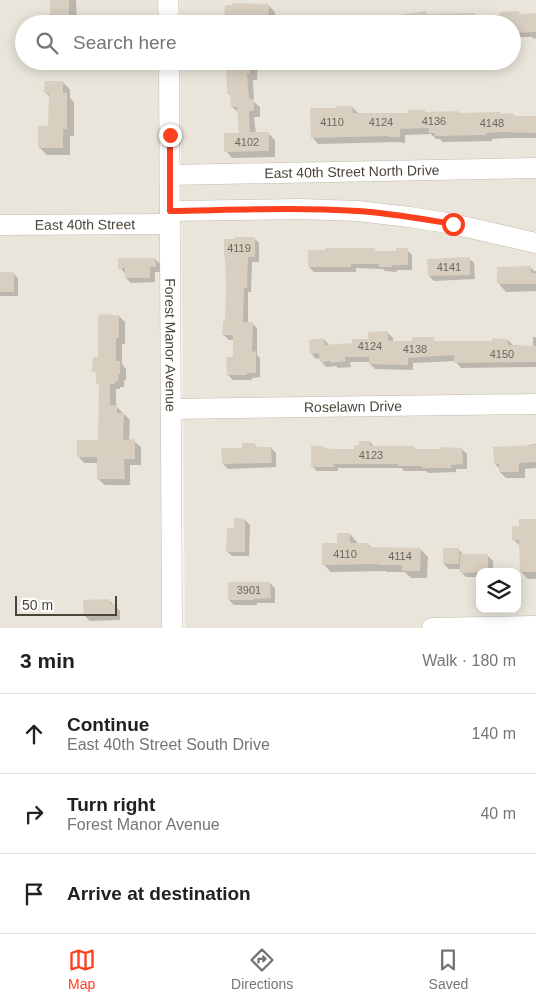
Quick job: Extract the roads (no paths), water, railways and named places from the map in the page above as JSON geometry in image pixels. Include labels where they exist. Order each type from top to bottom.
[{"type":"street","points":[[168,0],[168,15]]},
{"type":"street","name":"Forest Manor Avenue","points":[[169,70],[172,628]]},
{"type":"street","name":"East 40th Street North Drive","points":[[170,174],[536,168]]},
{"type":"street","name":"East 40th Street","points":[[0,225],[301,210],[358,211],[453,224],[536,243]]},
{"type":"street","name":"Roselawn Drive","points":[[171,409],[536,404]]},
{"type":"street","points":[[432,628],[536,626]]}]
